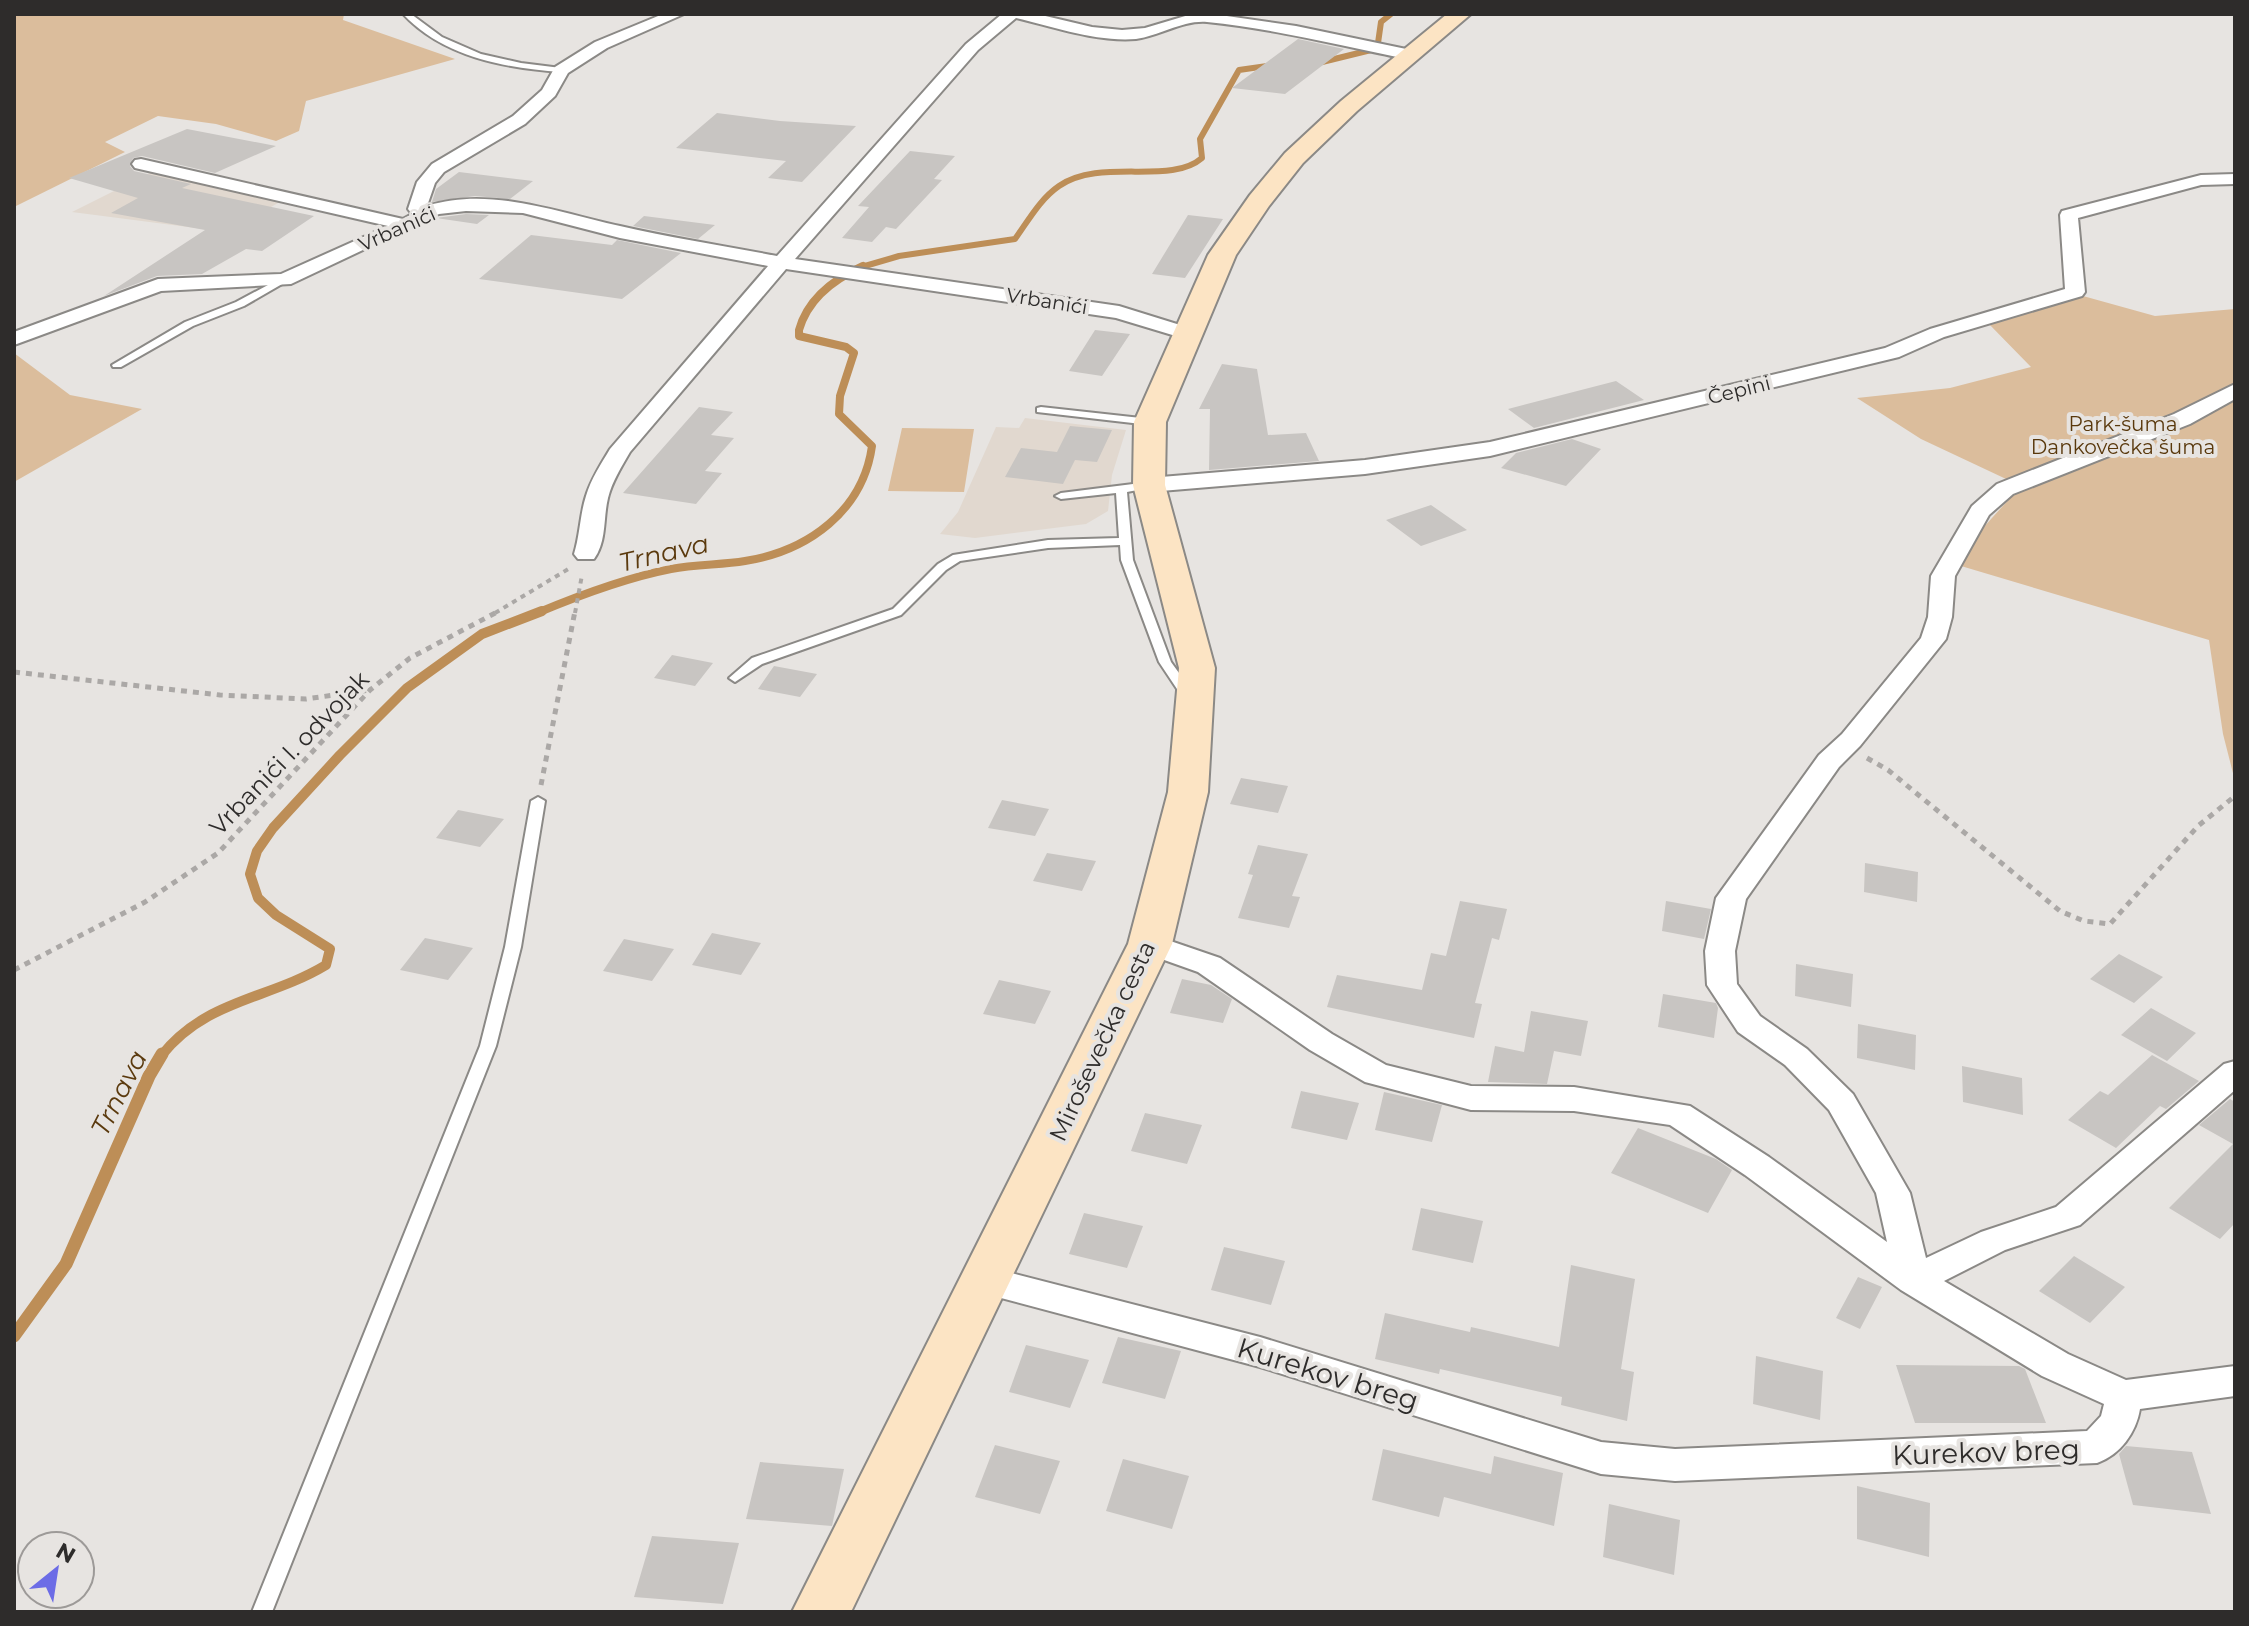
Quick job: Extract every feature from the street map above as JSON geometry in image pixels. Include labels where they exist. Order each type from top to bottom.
[{"type":"main road","name":"Miroševečka cesta","points":[[821,1612],[1150,944],[1188,792],[1197,668],[1135,487],[1150,422],[1222,255],[1285,169],[1349,106],[1460,14]]},
{"type":"street","points":[[425,214],[417,209],[426,182],[438,168],[529,113],[549,93],[561,70],[601,45],[676,14]]},
{"type":"street","points":[[586,554],[594,525],[596,499],[604,477],[621,449],[972,47],[1011,14]]},
{"type":"street","points":[[1018,14],[1088,30],[1132,35],[1203,17],[1411,55]]},
{"type":"street","points":[[141,164],[406,225]]},
{"type":"street","name":"Čepini","points":[[1135,487],[1365,467],[1490,449],[1892,353],[1937,333],[2075,292],[2069,215],[2201,180],[2235,179]]},
{"type":"street","name":"Vrbanići","points":[[14,339],[158,285],[284,280],[435,209],[466,206],[523,208],[620,232],[782,263],[1119,312],[1186,333]]},
{"type":"street","points":[[1914,1280],[1893,1193],[1841,1102],[1796,1057],[1749,1024],[1722,985],[1720,951],[1731,898],[1829,761],[1905,678],[1933,639],[1940,617],[1943,576],[1980,511],[2005,489],[2182,419],[2235,390]]},
{"type":"street","points":[[1150,944],[1209,965],[1321,1042],[1376,1074],[1471,1098],[1574,1099],[1678,1114],[1757,1166],[1914,1280],[2055,1365],[2124,1396],[2235,1381]]},
{"type":"street","points":[[1914,1280],[1993,1241],[2068,1216],[2235,1072]]},
{"type":"street","name":"Kurekov breg","points":[[984,1280],[1260,1352],[1601,1458],[1675,1465],[2097,1447],[2119,1422],[2124,1396]]},
{"type":"lane","points":[[407,14],[436,36],[478,55],[561,70]]},
{"type":"lane","points":[[117,365],[189,324],[240,304],[284,280]]},
{"type":"lane","points":[[1041,410],[1150,422]]},
{"type":"lane","points":[[1061,496],[1135,487],[1127,560],[1165,662],[1194,703]]},
{"type":"lane","points":[[735,678],[757,661],[897,612],[942,567],[957,558],[1048,544],[1127,541]]},
{"type":"lane","points":[[262,1612],[488,1046],[513,947],[538,801]]},
{"type":"path","name":"Vrbanići I. odvojak","points":[[14,970],[121,916],[191,874],[218,853],[370,690],[410,658],[541,588],[586,554]]},
{"type":"path","points":[[538,801],[580,584]]},
{"type":"path","points":[[14,672],[220,695],[306,699],[370,690]]},
{"type":"path","points":[[1845,746],[1888,770],[2060,911],[2084,921],[2110,924],[2198,826],[2235,796]]},
{"type":"shaded area","points":[[154,171],[285,199],[227,232],[72,212]]},
{"type":"shaded area","points":[[1025,418],[1126,430],[1112,475],[1108,511],[1086,524],[975,538],[940,534],[958,512],[996,427],[1019,428]]},
{"type":"green space","points":[[14,14],[344,14],[343,20],[455,59],[306,101],[299,131],[276,141],[216,124],[158,116],[105,142],[125,152],[14,207]]},
{"type":"green space","name":"Park-šuma Dankovečka šuma","points":[[2083,296],[2155,316],[2235,309],[2235,781],[2223,734],[2209,640],[1961,566],[1982,529],[2021,486],[1921,439],[1857,398],[1950,388],[2031,367],[1988,323]]},
{"type":"green space","points":[[14,353],[70,395],[142,409],[14,482]]},
{"type":"green space","points":[[902,428],[974,429],[964,492],[888,491]]},
{"type":"building","points":[[1298,39],[1344,49],[1285,94],[1232,88]]},
{"type":"building","points":[[717,113],[856,126],[802,182],[768,178],[786,161],[676,148]]},
{"type":"building","points":[[187,129],[276,146],[215,173],[142,156],[133,158],[130,166],[134,171],[191,184],[182,188],[314,216],[262,251],[246,249],[202,274],[157,276],[104,296],[205,230],[111,213],[138,198],[69,178]]},
{"type":"building","points":[[910,151],[955,156],[934,179],[942,180],[896,229],[886,227],[872,242],[842,238],[869,207],[858,206]]},
{"type":"building","points":[[459,172],[533,181],[510,199],[475,196],[432,202],[436,189]]},
{"type":"building","points":[[489,215],[477,224],[436,218]]},
{"type":"building","points":[[1188,215],[1223,219],[1185,278],[1152,274]]},
{"type":"building","points":[[644,216],[715,225],[698,239],[633,226]]},
{"type":"building","points":[[531,235],[612,245],[617,240],[681,253],[622,299],[479,279]]},
{"type":"building","points":[[1095,330],[1130,334],[1102,376],[1069,371]]},
{"type":"building","points":[[1222,364],[1257,369],[1268,435],[1306,433],[1319,461],[1209,470],[1210,409],[1199,409]]},
{"type":"building","points":[[1616,381],[1644,400],[1534,428],[1508,409]]},
{"type":"building","points":[[699,407],[733,412],[711,435],[734,438],[705,471],[722,473],[696,504],[623,493]]},
{"type":"building","points":[[1070,426],[1112,430],[1097,462],[1075,460],[1063,484],[1005,477],[1021,448],[1057,452]]},
{"type":"building","points":[[1572,439],[1601,449],[1566,486],[1501,468],[1516,453]]},
{"type":"building","points":[[1431,505],[1467,530],[1421,546],[1386,520]]},
{"type":"building","points":[[672,655],[713,663],[695,686],[654,678]]},
{"type":"building","points":[[774,666],[817,674],[800,697],[758,689]]},
{"type":"building","points":[[1241,778],[1288,786],[1278,813],[1230,804]]},
{"type":"building","points":[[1002,800],[1049,809],[1035,836],[988,828]]},
{"type":"building","points":[[458,810],[504,819],[480,847],[436,838]]},
{"type":"building","points":[[1258,845],[1308,854],[1292,896],[1300,897],[1289,928],[1238,918],[1253,875],[1248,874]]},
{"type":"building","points":[[1047,853],[1096,861],[1082,891],[1033,881]]},
{"type":"building","points":[[1865,863],[1918,872],[1917,902],[1864,892]]},
{"type":"building","points":[[1460,901],[1507,909],[1499,940],[1492,938],[1475,1003],[1482,1004],[1474,1038],[1327,1007],[1337,975],[1422,990],[1431,953],[1446,956]]},
{"type":"building","points":[[1666,901],[1711,909],[1704,939],[1662,931]]},
{"type":"building","points":[[712,933],[761,943],[741,975],[692,965]]},
{"type":"building","points":[[425,938],[473,948],[448,980],[400,970]]},
{"type":"building","points":[[624,939],[674,949],[652,981],[603,971]]},
{"type":"building","points":[[2119,954],[2163,977],[2134,1003],[2090,979]]},
{"type":"building","points":[[1796,964],[1853,974],[1851,1007],[1795,996]]},
{"type":"building","points":[[1182,979],[1211,985],[1232,999],[1223,1023],[1170,1013]]},
{"type":"building","points":[[999,980],[1051,991],[1035,1024],[983,1014]]},
{"type":"building","points":[[1663,994],[1716,1003],[1714,1038],[1658,1027]]},
{"type":"building","points":[[2151,1008],[2196,1033],[2167,1061],[2121,1035]]},
{"type":"building","points":[[1531,1011],[1588,1021],[1581,1056],[1554,1051],[1547,1084],[1488,1082],[1495,1046],[1524,1052]]},
{"type":"building","points":[[1858,1024],[1916,1035],[1915,1070],[1857,1058]]},
{"type":"building","points":[[2152,1055],[2199,1081],[2166,1109],[2160,1106],[2116,1148],[2068,1120],[2100,1091],[2108,1095]]},
{"type":"building","points":[[1962,1066],[2022,1078],[2023,1115],[1963,1102]]},
{"type":"building","points":[[1301,1091],[1359,1103],[1347,1140],[1291,1128]]},
{"type":"building","points":[[1384,1092],[1442,1105],[1432,1142],[1375,1130]]},
{"type":"building","points":[[2230,1099],[2235,1102],[2235,1223],[2220,1239],[2169,1208],[2233,1144],[2199,1125]]},
{"type":"building","points":[[1145,1113],[1202,1125],[1187,1164],[1131,1151]]},
{"type":"building","points":[[1638,1128],[1716,1159],[1732,1170],[1708,1213],[1611,1173]]},
{"type":"building","points":[[1421,1208],[1483,1221],[1473,1263],[1412,1250]]},
{"type":"building","points":[[1084,1213],[1143,1226],[1127,1268],[1069,1254]]},
{"type":"building","points":[[1224,1247],[1285,1261],[1271,1305],[1211,1290]]},
{"type":"building","points":[[2074,1256],[2125,1287],[2090,1323],[2039,1291]]},
{"type":"building","points":[[1571,1265],[1635,1279],[1621,1369],[1634,1372],[1627,1421],[1561,1405],[1562,1397],[1440,1369],[1439,1374],[1375,1359],[1385,1313],[1470,1332],[1471,1327],[1559,1347]]},
{"type":"building","points":[[1858,1277],[1882,1287],[1860,1329],[1836,1318]]},
{"type":"building","points":[[1118,1337],[1181,1351],[1165,1399],[1102,1383]]},
{"type":"building","points":[[1026,1345],[1089,1360],[1070,1408],[1009,1392]]},
{"type":"building","points":[[1756,1356],[1823,1371],[1820,1420],[1753,1404]]},
{"type":"building","points":[[1896,1365],[2019,1366],[2025,1369],[2046,1423],[1915,1423]]},
{"type":"building","points":[[995,1445],[1060,1461],[1040,1514],[975,1497]]},
{"type":"building","points":[[2126,1446],[2192,1452],[2211,1514],[2133,1505],[2119,1454]]},
{"type":"building","points":[[1383,1449],[1491,1474],[1494,1456],[1563,1473],[1554,1526],[1444,1497],[1439,1517],[1372,1500]]},
{"type":"building","points":[[1123,1459],[1189,1476],[1172,1529],[1106,1511]]},
{"type":"building","points":[[760,1462],[844,1469],[832,1526],[746,1519]]},
{"type":"building","points":[[1857,1486],[1930,1503],[1929,1557],[1857,1539]]},
{"type":"building","points":[[1609,1504],[1680,1520],[1674,1575],[1603,1557]]},
{"type":"building","points":[[652,1536],[739,1543],[723,1604],[634,1597]]},
{"type":"waterway","name":"Trnava","points":[[1314,64],[1371,50],[1378,43],[1381,22],[1391,14]]},
{"type":"waterway","name":"Trnava","points":[[861,267],[899,256],[1015,239],[1046,197],[1076,178],[1095,173],[1154,172],[1188,166],[1202,158],[1200,139],[1239,70],[1274,65]]},
{"type":"waterway","name":"Trnava","points":[[537,613],[654,573],[768,556],[810,537],[829,524],[844,508],[867,469],[872,446],[839,414],[840,396],[854,353],[846,347],[799,336],[799,330],[816,299],[842,277],[861,267]]},
{"type":"waterway","name":"Trnava","points":[[161,1056],[179,1037],[218,1011],[304,977],[326,965],[330,949],[276,915],[258,898],[250,874],[257,851],[273,828],[340,755],[407,688],[482,634],[542,611]]},
{"type":"waterway","name":"Trnava","points":[[14,1336],[66,1264],[149,1076],[162,1054]]}]
